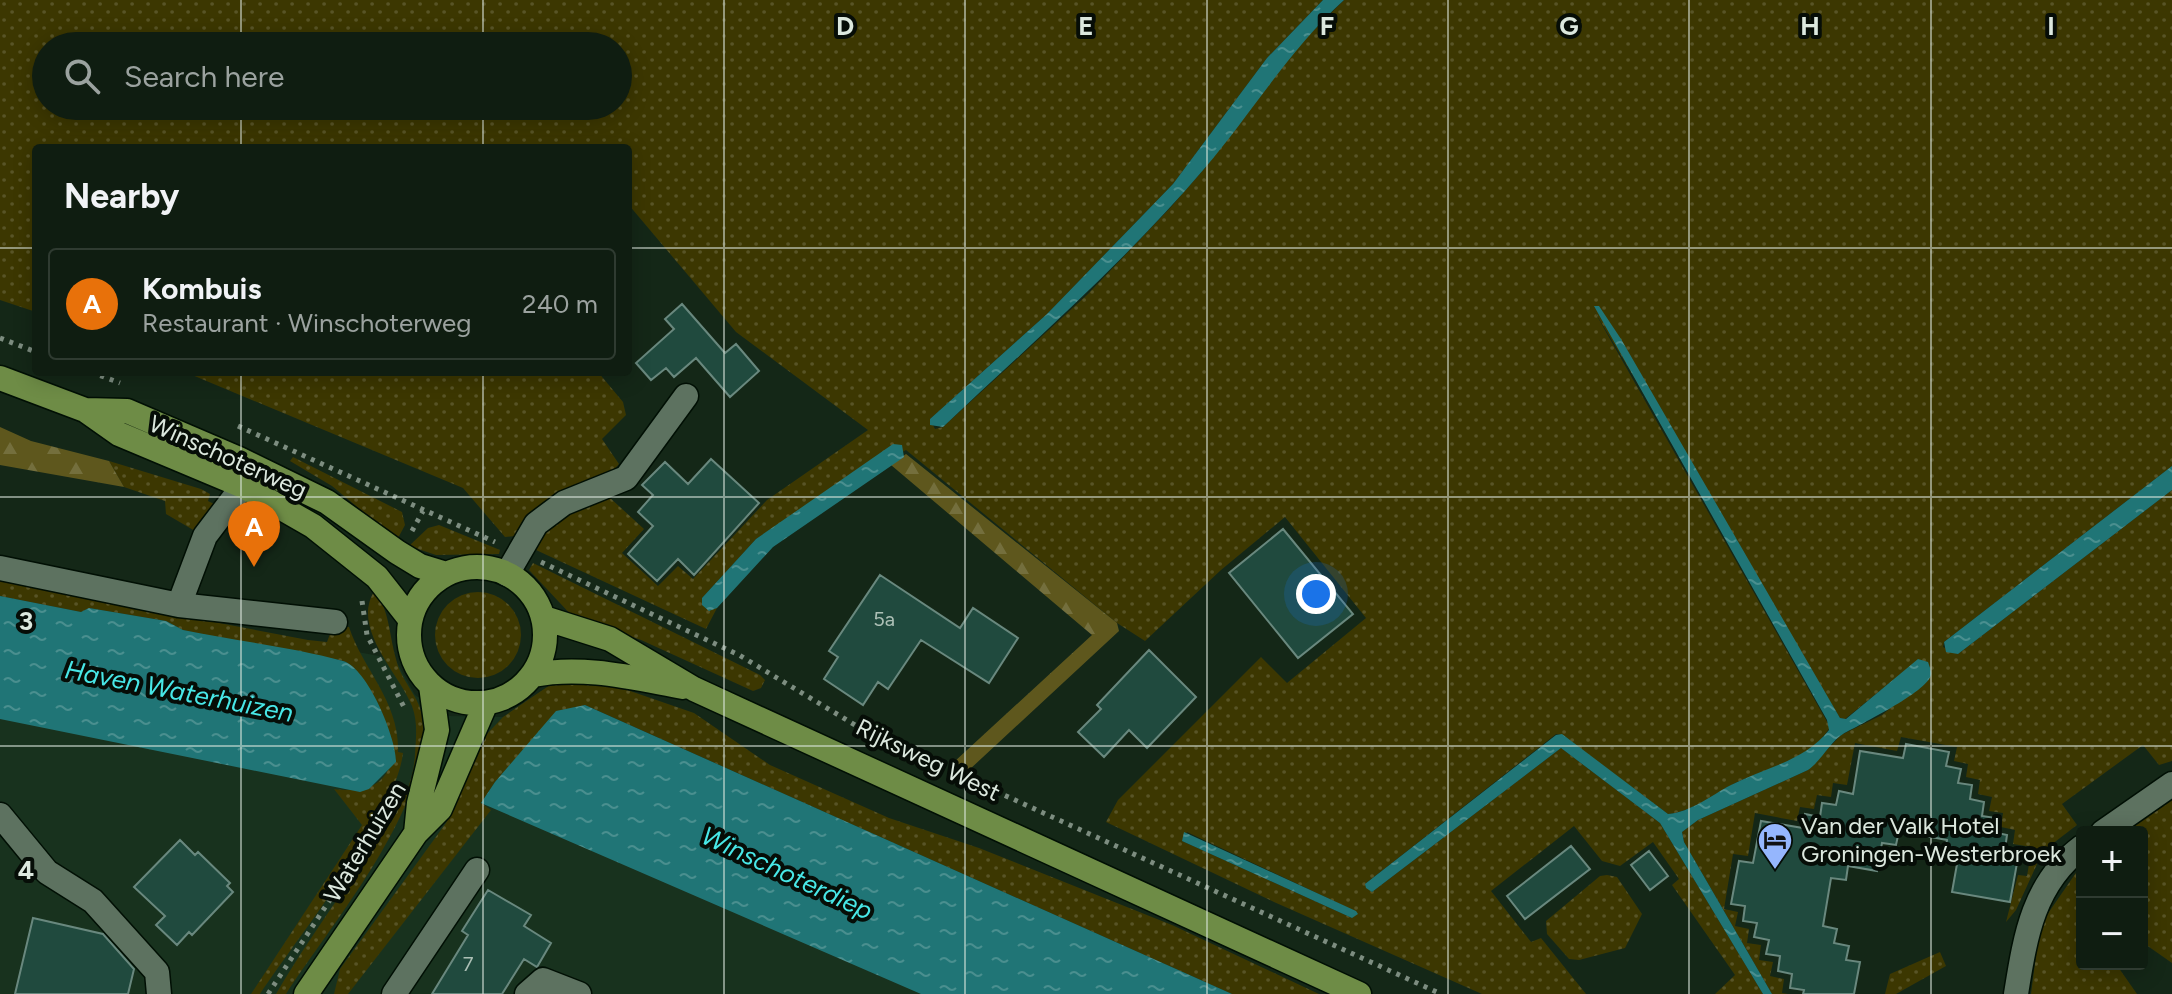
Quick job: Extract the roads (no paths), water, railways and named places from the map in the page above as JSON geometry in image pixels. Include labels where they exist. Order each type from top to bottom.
[{"type":"main road","name":"Winschoterweg","points":[[0,378],[85,410],[119,434],[243,486],[313,526],[377,577],[410,619]]},
{"type":"main road","name":"Winschoterweg","points":[[85,410],[127,411],[239,459],[327,502],[420,566],[446,574]]},
{"type":"main road","points":[[513,563],[544,618],[545,642],[533,675],[512,694],[486,703],[451,699],[431,686],[412,655],[410,619],[427,588],[446,574],[470,567],[513,563]]},
{"type":"main road","name":"Rijksweg West","points":[[544,618],[610,639],[694,689],[1359,994]]},
{"type":"main road","name":"Rijksweg West","points":[[533,675],[553,671],[601,672],[694,689]]},
{"type":"main road","name":"Waterhuizen","points":[[416,833],[419,803],[437,730],[431,686]]},
{"type":"main road","name":"Waterhuizen","points":[[306,994],[416,833],[440,809],[486,703]]},
{"type":"street","points":[[513,563],[536,524],[548,513],[626,478],[686,396]]},
{"type":"street","name":"Winschoterweg","points":[[179,605],[205,536],[243,486]]},
{"type":"street","points":[[0,568],[179,605],[335,622]]},
{"type":"street","points":[[2112,826],[2172,784]]},
{"type":"street","points":[[0,815],[47,872],[93,901],[157,972],[159,994]]},
{"type":"street","points":[[2016,994],[2026,929],[2036,904],[2061,865],[2076,852]]},
{"type":"street","points":[[394,994],[477,870]]},
{"type":"street","points":[[527,994],[543,980],[579,994]]},
{"type":"water","points":[[1323,0],[1344,0],[1306,40],[1222,148],[1173,204],[1077,302],[943,427],[930,425],[930,419],[1047,314],[1173,184],[1267,58]]},
{"type":"water","points":[[1594,306],[1599,306],[1621,339],[1840,718],[1846,719],[1918,659],[1928,662],[1931,670],[1927,682],[1918,690],[1843,734],[1808,770],[1698,820],[1682,832],[1684,842],[1772,994],[1763,994],[1660,823],[1561,748],[1372,892],[1366,888],[1365,884],[1556,735],[1562,734],[1668,814],[1693,807],[1731,785],[1796,757],[1829,730],[1827,720]]},
{"type":"water","points":[[893,444],[902,445],[904,457],[773,547],[717,608],[709,611],[702,605],[702,598],[756,539]]},
{"type":"water","points":[[2172,466],[2172,490],[1958,654],[1946,652],[1944,642]]},
{"type":"water","name":"Haven Waterhuizen","points":[[0,596],[81,612],[89,608],[166,621],[183,630],[343,661],[352,666],[371,690],[392,738],[396,762],[369,789],[360,792],[0,719]]},
{"type":"water","name":"Winschoterdiep","points":[[585,705],[1232,994],[921,994],[481,803],[495,782],[556,711]]},
{"type":"water","points":[[1184,832],[1358,914],[1352,918],[1182,841]]},
{"type":"place","name":"Kombuis","points":[[254,567]]},
{"type":"place","name":"Van der Valk Hotel Groningen-Westerbroek","points":[[1775,871]]}]
